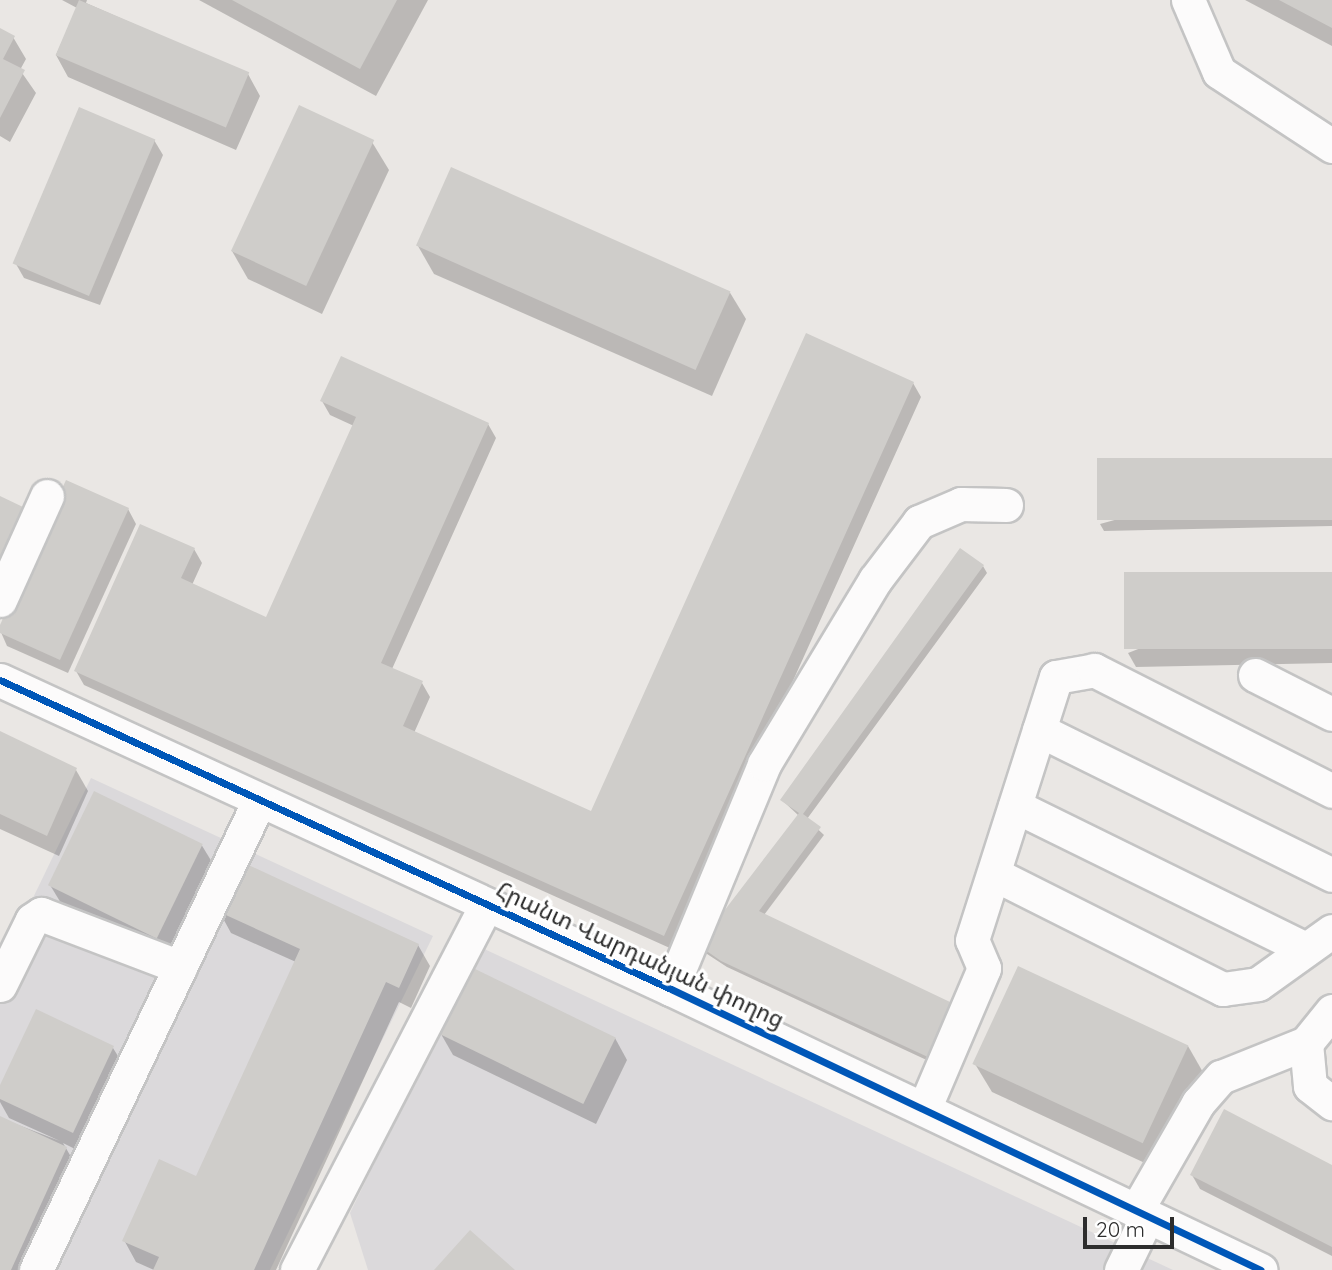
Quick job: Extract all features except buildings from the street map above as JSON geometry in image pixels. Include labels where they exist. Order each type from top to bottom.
[{"type":"street","points":[[1188,0],[1219,72],[1332,146]]},
{"type":"street","points":[[0,600],[47,496]]},
{"type":"street","points":[[671,989],[764,764],[875,580],[919,522],[961,504],[1006,505]]},
{"type":"street","points":[[924,1109],[984,968],[972,940],[1056,677],[1094,670],[1332,791]]},
{"type":"street","points":[[1255,675],[1332,714]]},
{"type":"street","name":"Հրանտ Վարդանյան փողոց","points":[[0,680],[671,989],[1261,1270]]},
{"type":"street","points":[[1040,730],[1332,875]]},
{"type":"street","points":[[36,1270],[259,801]]},
{"type":"street","points":[[1015,806],[1319,940]]},
{"type":"street","points":[[994,874],[1223,989],[1258,984],[1319,940]]},
{"type":"street","points":[[297,1270],[486,905]]},
{"type":"street","points":[[0,985],[32,920],[41,914],[180,967]]},
{"type":"street","points":[[1121,1270],[1142,1214],[1198,1102],[1221,1077],[1306,1043],[1332,1012]]},
{"type":"street","points":[[1306,1043],[1310,1086],[1332,1103]]},
{"type":"shaded area","points":[[91,778],[433,936],[270,1270],[0,1270],[0,966]]},
{"type":"shaded area","points":[[480,947],[1173,1270],[368,1270],[350,1213]]},
{"type":"cycle path","points":[[0,680],[671,989],[1261,1270]]}]
